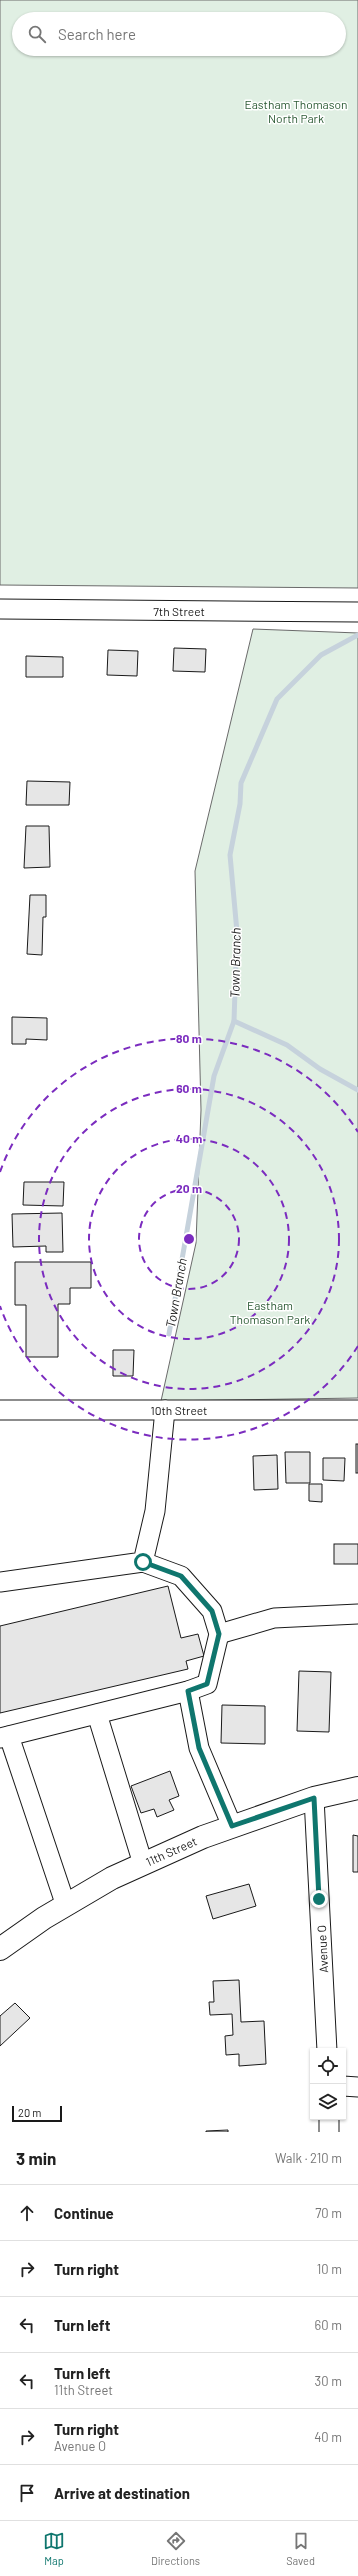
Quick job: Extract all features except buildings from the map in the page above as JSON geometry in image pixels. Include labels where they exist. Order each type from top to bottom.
[{"type":"main road","name":"11th Street","points":[[0,1949],[112,1878],[143,1864],[232,1826],[314,1798],[358,1788]]},
{"type":"street","name":"7th Street","points":[[0,609],[358,612]]},
{"type":"street","name":"10th Street","points":[[0,1410],[358,1410]]},
{"type":"street","points":[[143,1562],[155,1511],[165,1410]]},
{"type":"street","points":[[0,1582],[143,1562],[181,1576],[212,1611],[219,1634],[207,1684],[188,1691],[4,1737],[66,1906]]},
{"type":"street","points":[[219,1634],[274,1618],[358,1614]]},
{"type":"street","points":[[188,1691],[199,1748],[232,1826]]},
{"type":"street","points":[[97,1714],[143,1864]]},
{"type":"street","name":"Avenue O","points":[[314,1798],[327,2048]]},
{"type":"street","points":[[346,2086],[358,2087]]},
{"type":"street","points":[[329,2120],[329,2132]]},
{"type":"green space","name":"Eastham Thomason North Park","points":[[0,0],[358,0],[358,588],[0,585]]},
{"type":"green space","name":"Eastham Thomason Park","points":[[253,629],[358,633],[358,1398],[161,1401],[196,1243],[201,1110],[195,871]]},
{"type":"waterway","name":"Town Branch","points":[[169,1334],[214,1076],[234,1021],[237,932],[230,855],[240,804],[241,783],[277,699],[321,655],[358,635]]},
{"type":"waterway","points":[[234,1021],[287,1045],[320,1069],[358,1090]]},
{"type":"route","points":[[143,1562],[181,1576],[212,1611],[219,1634],[207,1684],[188,1691],[199,1748],[232,1826],[260,1815],[314,1798],[319,1899]]}]
